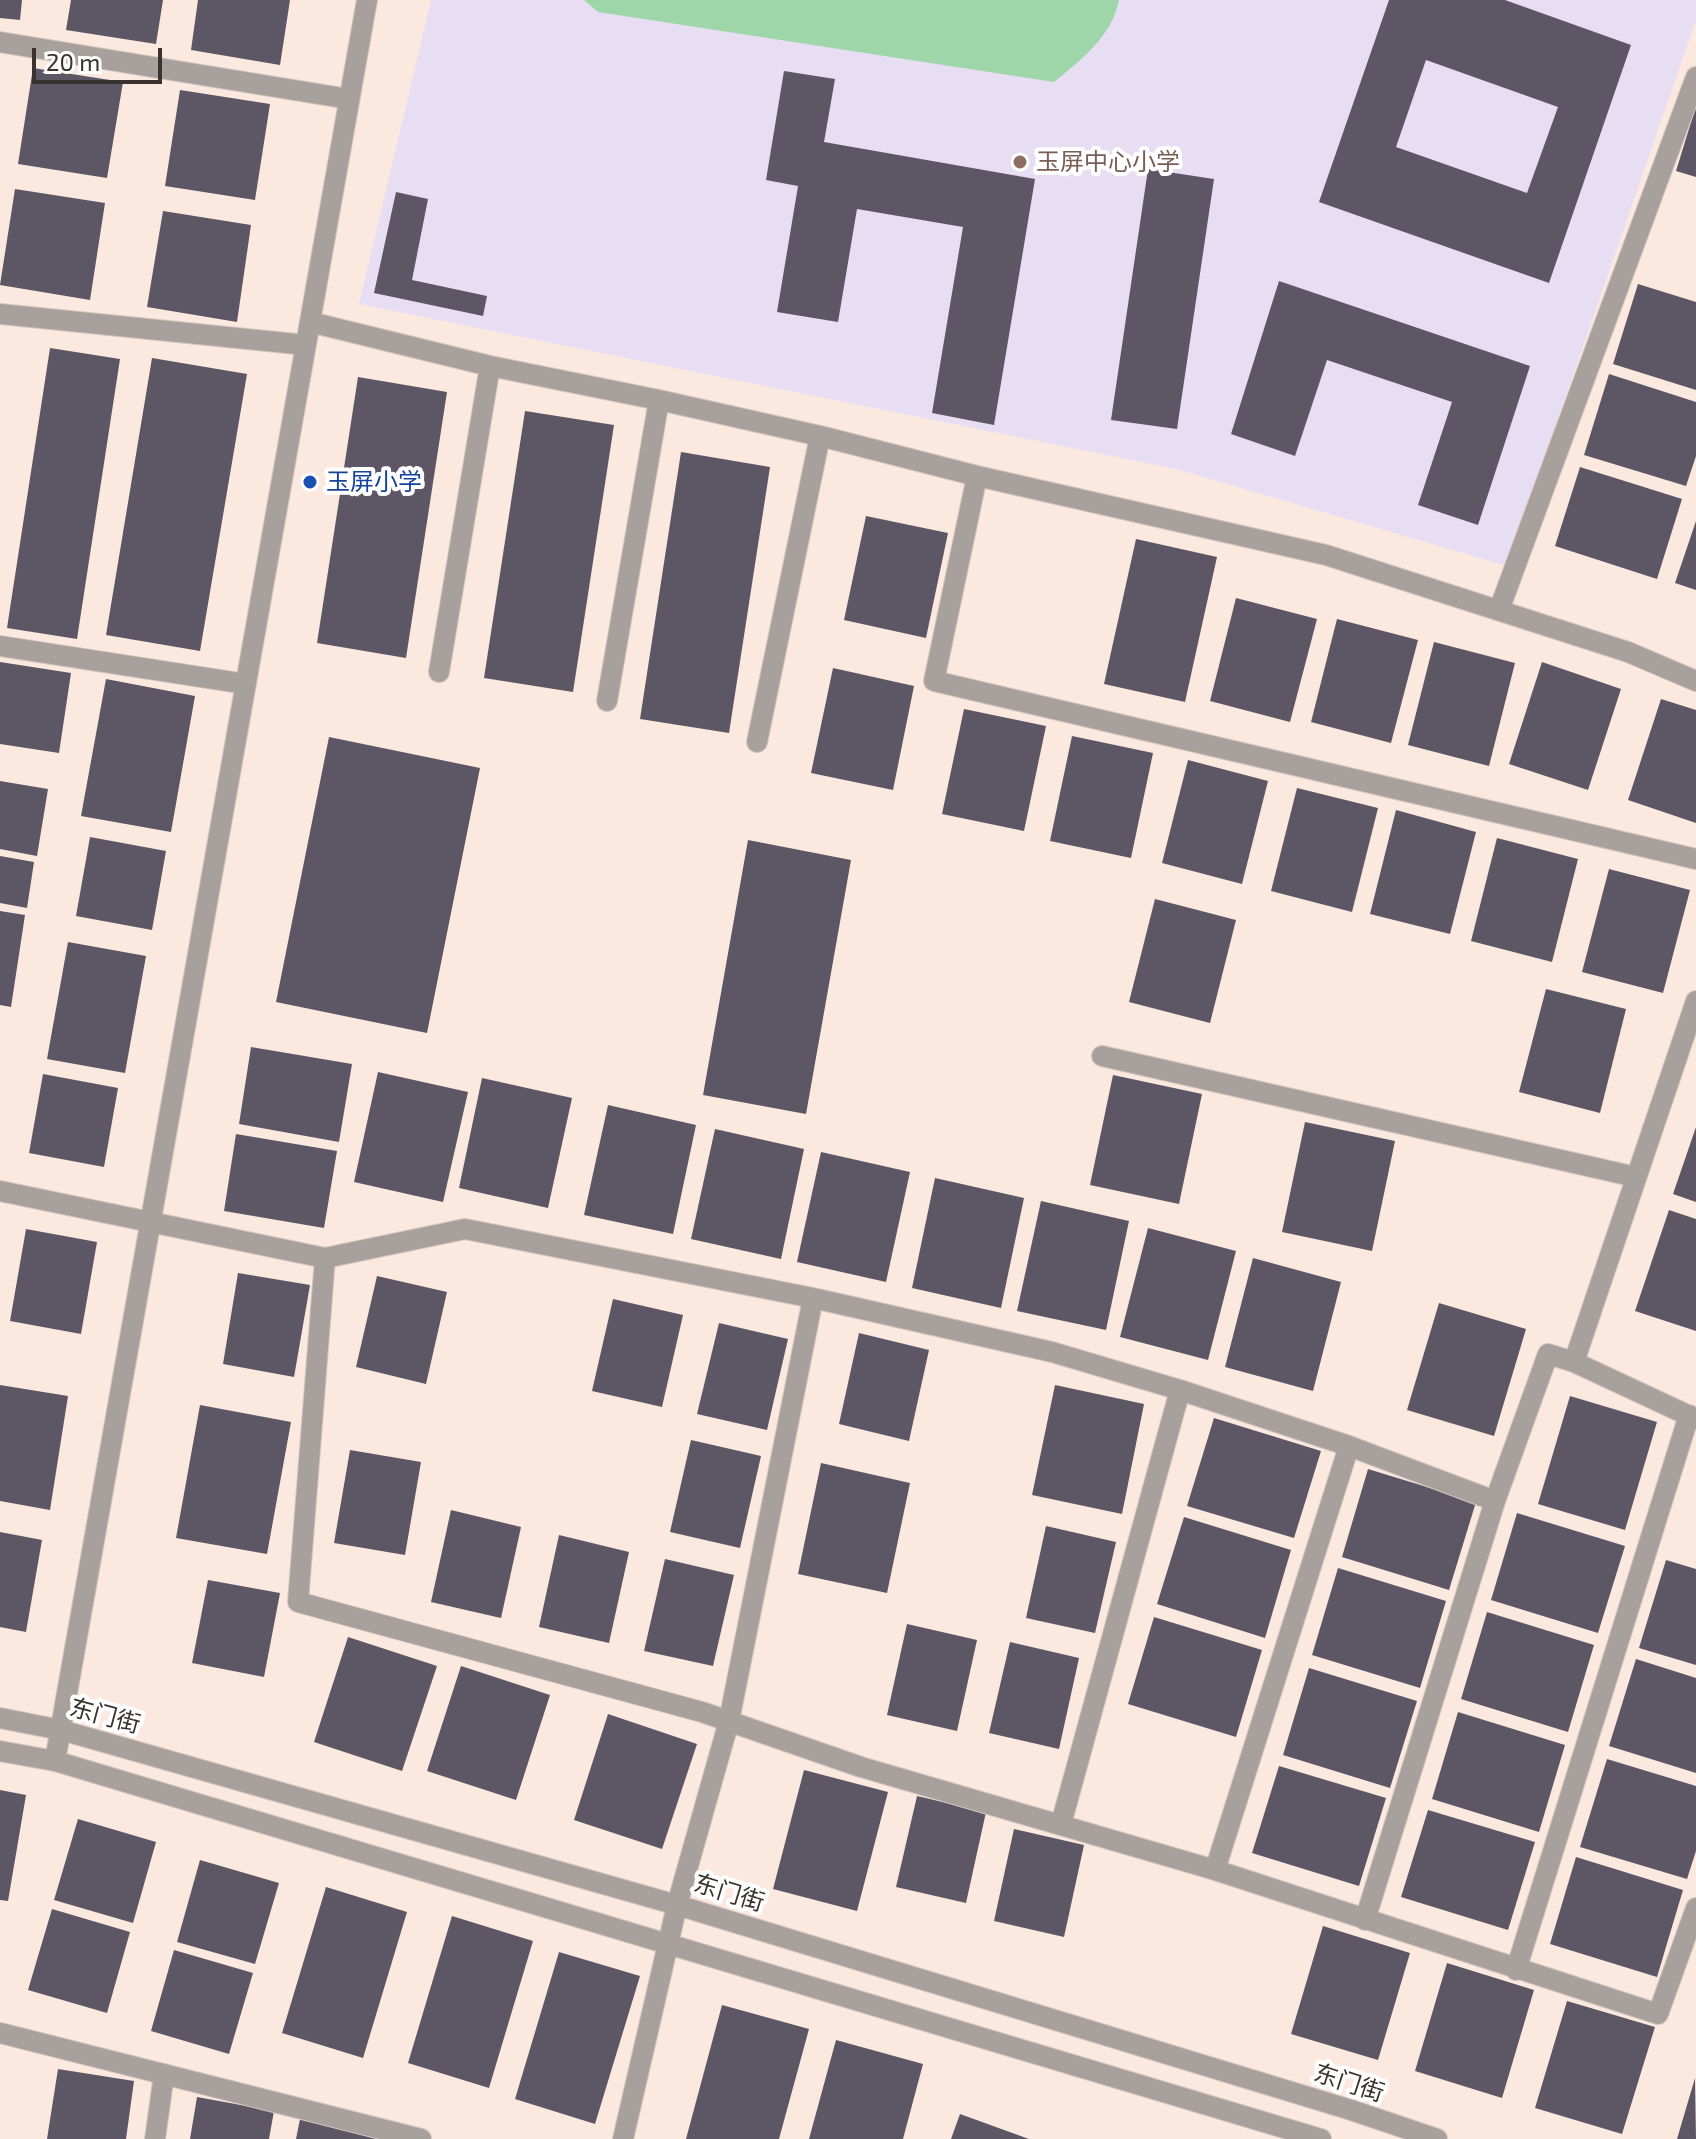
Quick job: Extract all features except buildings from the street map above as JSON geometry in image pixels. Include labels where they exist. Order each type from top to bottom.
[{"type":"street","points":[[55,1761],[367,0]]},
{"type":"street","points":[[0,42],[349,99]]},
{"type":"street","points":[[1499,610],[1696,77]]},
{"type":"street","points":[[0,314],[306,345]]},
{"type":"street","points":[[310,322],[490,366],[820,436],[977,476],[1326,555],[1628,652],[1696,681]]},
{"type":"street","points":[[439,672],[490,366]]},
{"type":"street","points":[[607,701],[659,400]]},
{"type":"street","points":[[757,742],[820,436]]},
{"type":"street","points":[[977,476],[934,681],[1696,859]]},
{"type":"street","points":[[0,646],[246,684]]},
{"type":"street","points":[[1574,1362],[1636,1177],[1688,1050],[1696,1001]]},
{"type":"street","points":[[1102,1056],[1636,1177]]},
{"type":"street","points":[[0,1191],[325,1258],[465,1229],[813,1298],[1052,1352],[1180,1390],[1349,1446],[1495,1501]]},
{"type":"street","points":[[325,1258],[298,1602],[729,1721],[861,1767],[1215,1870],[1658,2014],[1696,1908]]},
{"type":"street","points":[[623,2139],[677,1905],[729,1721],[813,1298]]},
{"type":"street","points":[[1365,1920],[1495,1501],[1548,1354],[1574,1362],[1692,1417],[1516,1970]]},
{"type":"street","points":[[1061,1824],[1180,1390]]},
{"type":"street","points":[[1215,1870],[1349,1446]]},
{"type":"street","name":"东门街","points":[[0,1718],[61,1730],[677,1905],[1351,2110],[1437,2139]]},
{"type":"street","points":[[0,1751],[55,1761],[1321,2139]]},
{"type":"street","points":[[0,2033],[400,2137],[421,2139]]},
{"type":"street","points":[[155,2139],[164,2074]]},
{"type":"shaded area","name":"玉屏中心小学","points":[[431,0],[1696,0],[1696,20],[1507,566],[1176,469],[359,304]]},
{"type":"green space","points":[[584,0],[1119,0],[1110,25],[1102,36],[1085,56],[1054,82],[598,12]]},
{"type":"place","name":"玉屏中心小学","points":[[1020,162]]},
{"type":"place","name":"玉屏小学","points":[[310,482]]}]
